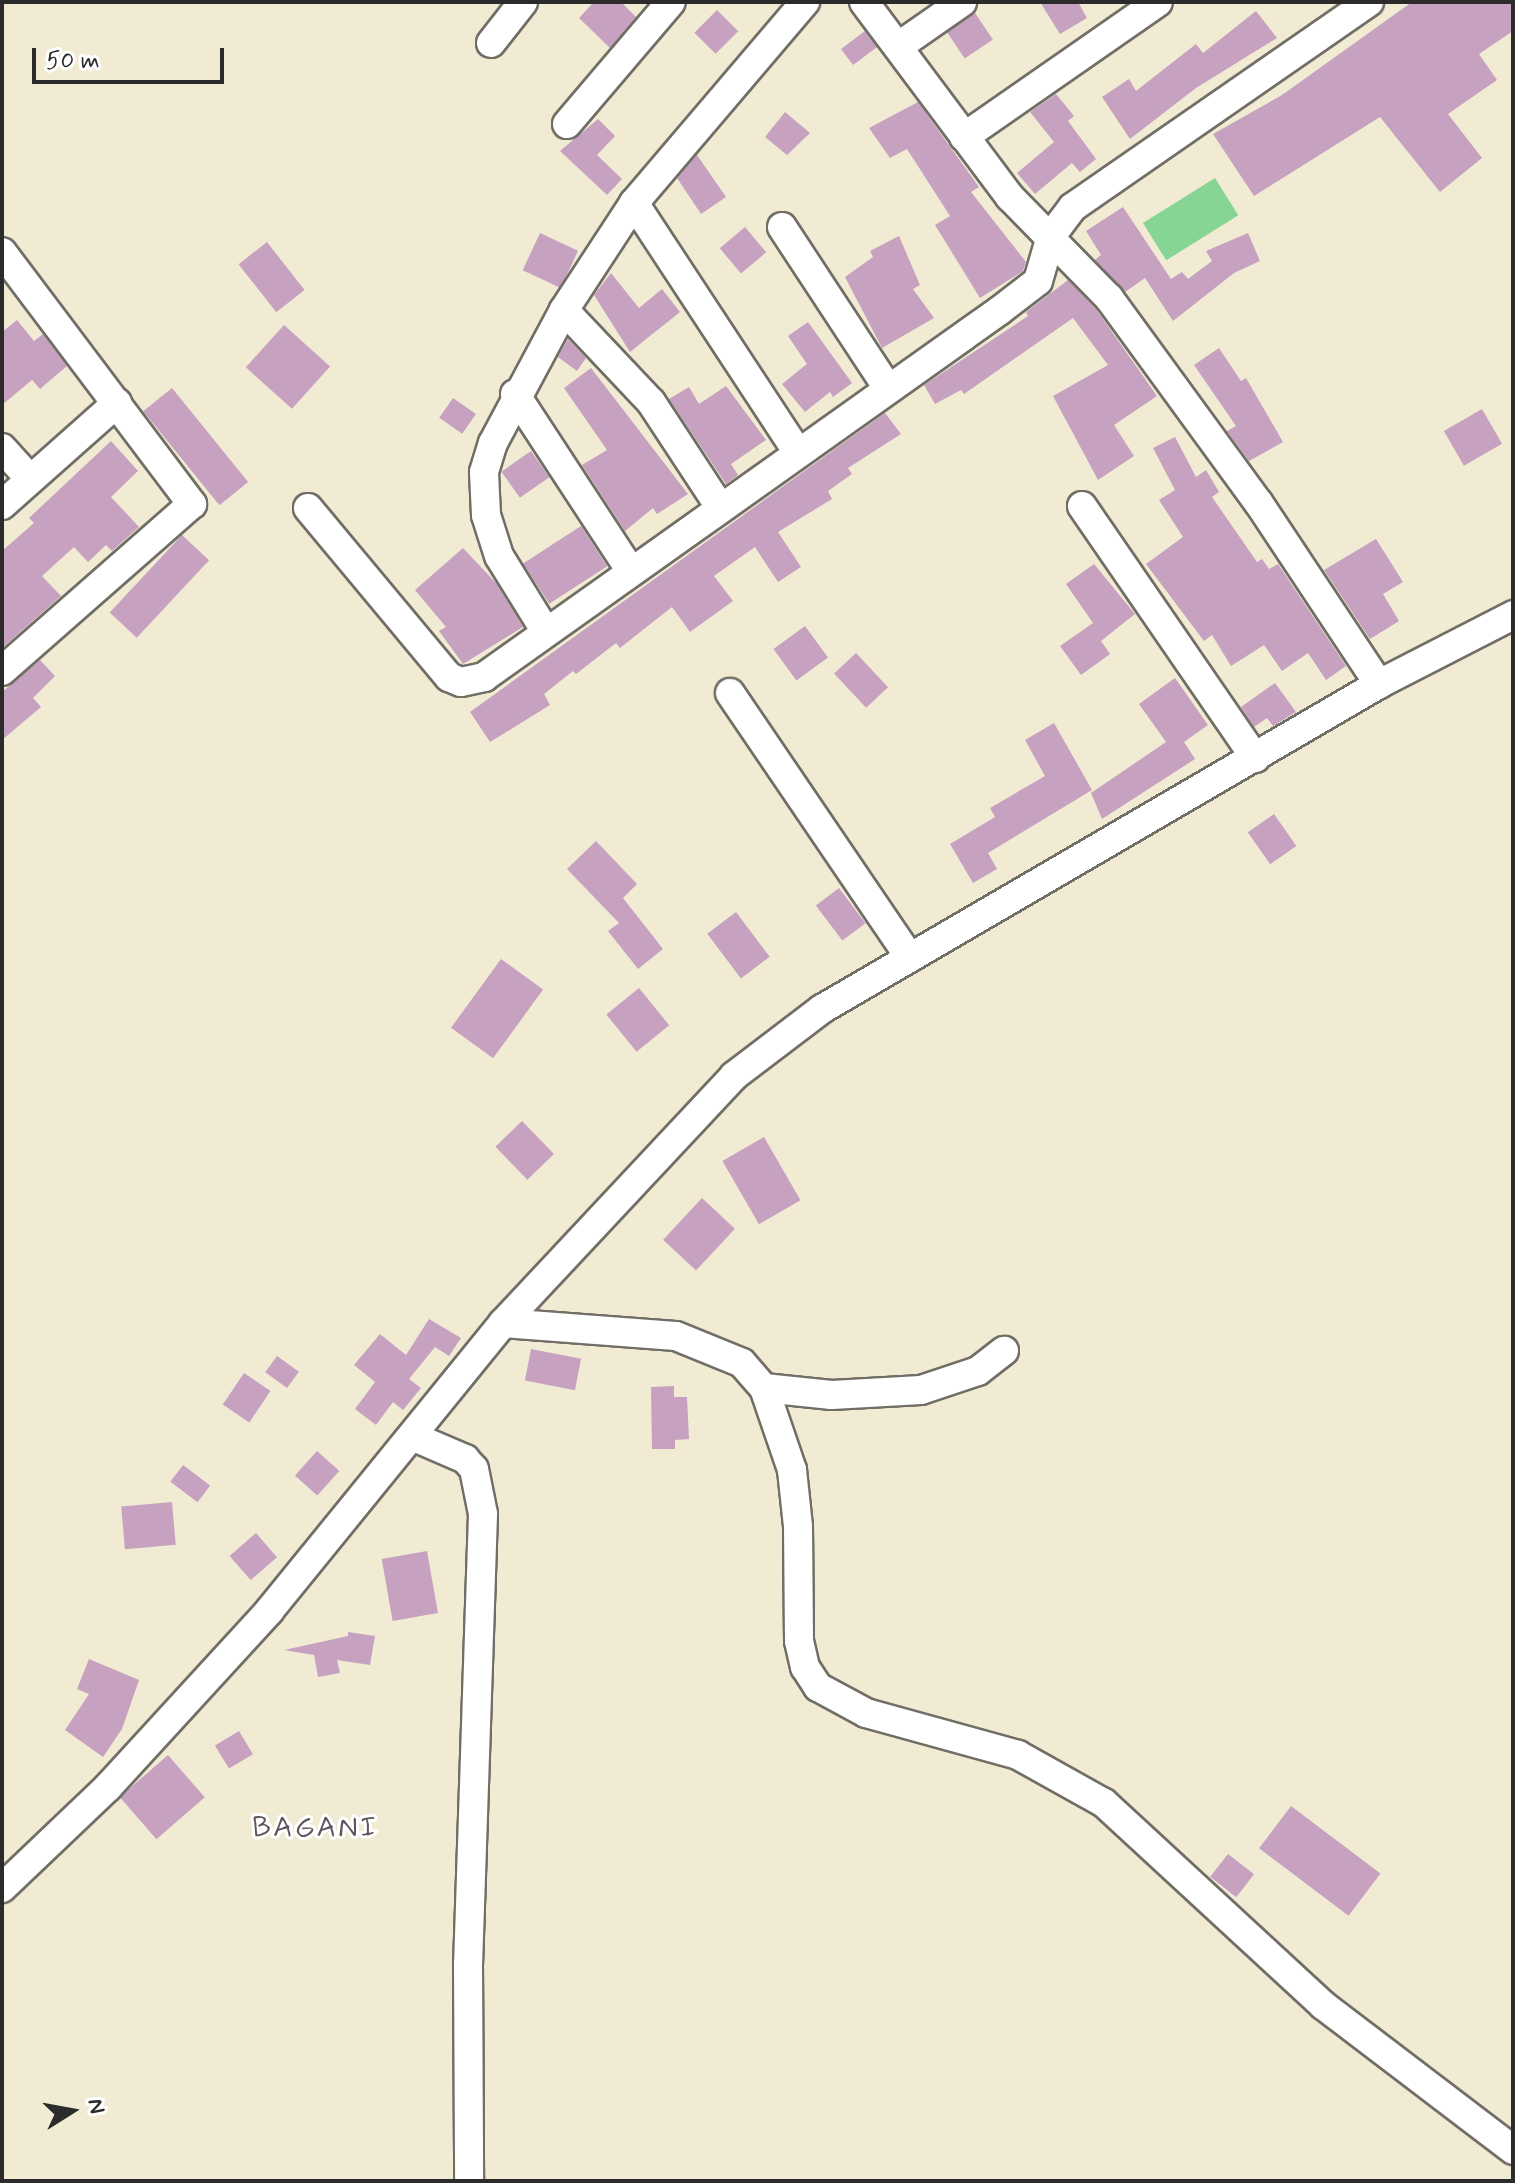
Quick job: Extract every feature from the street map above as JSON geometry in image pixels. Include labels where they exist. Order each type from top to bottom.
[{"type":"street","points":[[491,43],[523,2]]},
{"type":"street","points":[[567,124],[671,2]]},
{"type":"street","points":[[546,632],[499,556],[486,515],[484,472],[515,394],[564,310],[634,203],[805,2]]},
{"type":"street","points":[[864,2],[1010,197],[1051,236],[1148,350],[1379,684]]},
{"type":"street","points":[[899,46],[962,2]]},
{"type":"street","points":[[964,137],[1158,2]]},
{"type":"street","points":[[308,508],[449,677],[461,682],[484,677],[1038,281],[1051,236],[1073,207],[1369,2]]},
{"type":"street","points":[[634,203],[797,451]]},
{"type":"street","points":[[782,227],[887,387]]},
{"type":"street","points":[[2,252],[190,499],[191,508],[2,671]]},
{"type":"street","points":[[564,310],[651,402],[720,507]]},
{"type":"street","points":[[515,394],[631,571]]},
{"type":"street","points":[[2,505],[117,403]]},
{"type":"street","points":[[2,448],[29,478]]},
{"type":"street","points":[[1082,506],[1255,758]]},
{"type":"street","points":[[2,1888],[108,1787],[259,1623],[414,1437],[503,1323],[734,1076],[798,1025],[910,958],[1379,684],[1513,615]]},
{"type":"street","points":[[730,693],[910,958]]},
{"type":"street","points":[[503,1323],[676,1336],[713,1347],[742,1363],[764,1388],[792,1470],[798,1526],[799,1641],[805,1667],[818,1687],[866,1713],[1018,1755],[1104,1803],[1323,2005],[1513,2150]]},
{"type":"street","points":[[764,1388],[832,1395],[921,1390],[978,1371],[1004,1351]]},
{"type":"street","points":[[414,1437],[465,1459],[481,1490],[483,1514],[468,1963],[469,2181]]},
{"type":"green space","points":[[1215,178],[1238,215],[1166,260],[1143,223]]},
{"type":"building","points":[[594,2],[621,2],[636,17],[610,48],[579,18]]},
{"type":"building","points":[[1040,2],[1078,2],[1087,18],[1060,34]]},
{"type":"building","points":[[1412,2],[1513,2],[1513,31],[1479,54],[1497,80],[1448,114],[1482,158],[1440,192],[1380,117],[1254,196],[1213,134],[1282,95]]},
{"type":"building","points":[[717,10],[738,31],[716,54],[694,33]]},
{"type":"building","points":[[1256,11],[1277,38],[1196,88],[1130,139],[1102,97],[1129,79],[1136,91],[1196,44],[1203,53]]},
{"type":"building","points":[[975,13],[993,40],[965,59],[947,32]]},
{"type":"building","points":[[865,31],[877,47],[853,65],[841,49]]},
{"type":"building","points":[[1056,94],[1074,116],[1068,121],[1096,159],[1080,172],[1072,163],[1035,194],[1017,173],[1054,142],[1030,112]]},
{"type":"building","points":[[918,102],[979,187],[971,192],[1026,262],[1023,271],[980,298],[935,225],[950,216],[907,149],[890,158],[869,128]]},
{"type":"building","points":[[785,112],[810,133],[787,155],[765,137]]},
{"type":"building","points":[[598,119],[615,136],[597,155],[622,179],[607,195],[560,151]]},
{"type":"building","points":[[697,155],[726,197],[701,214],[677,178]]},
{"type":"building","points":[[1123,207],[1171,279],[1182,272],[1188,279],[1212,261],[1206,251],[1248,233],[1260,261],[1234,273],[1173,321],[1145,278],[1125,292],[1095,260],[1101,255],[1086,231]]},
{"type":"building","points":[[745,227],[766,252],[741,273],[720,248]]},
{"type":"building","points":[[540,233],[578,251],[561,288],[523,270]]},
{"type":"building","points":[[899,236],[920,285],[913,289],[934,318],[882,348],[845,277],[873,257],[870,251]]},
{"type":"building","points":[[267,242],[305,290],[276,312],[239,264]]},
{"type":"building","points":[[611,273],[639,308],[662,289],[680,312],[630,352],[594,295]]},
{"type":"building","points":[[1068,280],[1096,309],[1157,396],[1114,425],[1134,456],[1098,480],[1053,396],[1108,365],[1073,318],[964,394],[961,390],[935,404],[924,385],[1028,316],[1026,312]]},
{"type":"building","points":[[17,320],[34,341],[43,334],[67,366],[40,389],[32,380],[2,405],[2,332]]},
{"type":"building","points":[[808,322],[852,383],[833,397],[830,392],[805,412],[782,384],[807,364],[788,336]]},
{"type":"building","points":[[284,325],[330,366],[292,409],[246,367]]},
{"type":"building","points":[[568,339],[586,358],[577,371],[558,357]]},
{"type":"building","points":[[1219,348],[1241,381],[1246,378],[1283,442],[1249,461],[1227,431],[1236,426],[1194,365]]},
{"type":"building","points":[[591,368],[688,494],[657,514],[653,508],[625,531],[582,465],[607,450],[564,388]]},
{"type":"building","points":[[726,386],[766,440],[731,464],[738,475],[726,484],[669,399],[689,387],[699,404]]},
{"type":"building","points":[[172,388],[248,482],[219,505],[143,411]]},
{"type":"building","points":[[453,398],[476,414],[462,434],[439,418]]},
{"type":"building","points":[[1482,409],[1502,444],[1464,466],[1444,431]]},
{"type":"building","points":[[885,413],[901,434],[848,468],[852,474],[828,491],[832,499],[778,532],[801,567],[778,582],[755,547],[714,576],[733,601],[690,632],[672,607],[620,648],[616,643],[576,674],[573,671],[544,694],[550,705],[490,742],[470,712]]},
{"type":"building","points":[[1175,437],[1196,477],[1206,470],[1219,492],[1212,497],[1257,562],[1262,559],[1269,569],[1278,564],[1346,666],[1326,680],[1308,653],[1282,671],[1264,645],[1231,666],[1212,635],[1204,641],[1146,564],[1183,537],[1159,500],[1175,490],[1153,448]]},
{"type":"building","points":[[111,441],[138,471],[111,497],[139,527],[112,551],[106,545],[88,562],[74,547],[42,576],[61,596],[2,648],[2,551],[34,523],[29,518]]},
{"type":"building","points":[[531,451],[549,477],[520,498],[502,472]]},
{"type":"building","points":[[581,526],[607,566],[549,604],[523,564]]},
{"type":"building","points":[[182,535],[209,560],[137,638],[110,613]]},
{"type":"building","points":[[1376,539],[1403,582],[1383,594],[1399,621],[1370,639],[1324,570]]},
{"type":"building","points":[[463,548],[496,583],[523,627],[463,664],[439,631],[446,627],[415,590]]},
{"type":"building","points":[[1094,564],[1135,614],[1101,641],[1110,654],[1081,675],[1060,646],[1093,623],[1066,584]]},
{"type":"building","points":[[805,626],[828,658],[796,680],[773,649]]},
{"type":"building","points":[[856,653],[888,687],[866,708],[834,673]]},
{"type":"building","points":[[40,660],[55,676],[33,698],[41,707],[2,740],[2,692]]},
{"type":"building","points":[[1175,678],[1208,725],[1184,742],[1195,759],[1102,819],[1091,793],[1166,742],[1139,704]]},
{"type":"building","points":[[1275,683],[1296,712],[1273,726],[1267,718],[1254,727],[1241,707]]},
{"type":"building","points":[[1054,723],[1092,790],[988,853],[997,869],[973,883],[950,844],[995,817],[990,808],[1045,776],[1025,740]]},
{"type":"building","points":[[1274,814],[1296,846],[1270,864],[1248,832]]},
{"type":"building","points":[[596,841],[637,884],[623,898],[663,949],[638,969],[608,931],[619,923],[567,869]]},
{"type":"building","points":[[839,888],[865,923],[842,941],[816,905]]},
{"type":"building","points":[[736,912],[770,957],[741,978],[707,934]]},
{"type":"building","points":[[501,959],[543,990],[493,1058],[451,1028]]},
{"type":"building","points":[[639,988],[669,1025],[637,1052],[606,1014]]},
{"type":"building","points":[[522,1121],[554,1154],[527,1180],[495,1147]]},
{"type":"building","points":[[764,1137],[801,1200],[759,1224],[722,1161]]},
{"type":"building","points":[[702,1198],[735,1229],[696,1270],[663,1240]]},
{"type":"building","points":[[429,1319],[461,1338],[449,1356],[435,1347],[409,1379],[421,1388],[403,1410],[393,1402],[376,1425],[355,1409],[375,1382],[354,1365],[380,1334],[406,1355]]},
{"type":"building","points":[[531,1349],[581,1359],[575,1390],[525,1380]]},
{"type":"building","points":[[277,1356],[299,1372],[287,1388],[265,1372]]},
{"type":"building","points":[[244,1373],[271,1391],[249,1422],[223,1405]]},
{"type":"building","points":[[674,1386],[674,1397],[687,1397],[689,1439],[675,1440],[675,1449],[652,1449],[651,1387]]},
{"type":"building","points":[[317,1451],[339,1471],[317,1496],[295,1476]]},
{"type":"building","points":[[183,1465],[210,1485],[198,1502],[170,1482]]},
{"type":"building","points":[[172,1502],[176,1545],[125,1549],[121,1506]]},
{"type":"building","points":[[256,1533],[277,1557],[251,1580],[230,1556]]},
{"type":"building","points":[[427,1551],[438,1613],[393,1621],[382,1559]]},
{"type":"building","points":[[348,1632],[375,1636],[370,1665],[337,1660],[340,1673],[318,1677],[314,1655],[284,1650],[348,1636]]},
{"type":"building","points":[[89,1659],[139,1680],[122,1729],[103,1757],[65,1730],[89,1694],[77,1689]]},
{"type":"building","points":[[239,1731],[253,1754],[229,1769],[215,1745]]},
{"type":"building","points":[[168,1755],[205,1797],[156,1839],[120,1797]]},
{"type":"building","points":[[1291,1806],[1380,1873],[1349,1916],[1259,1848]]},
{"type":"building","points":[[1228,1854],[1254,1874],[1236,1897],[1210,1877]]},
{"type":"district","name":"BAGANI","points":[[315,1828]]}]
